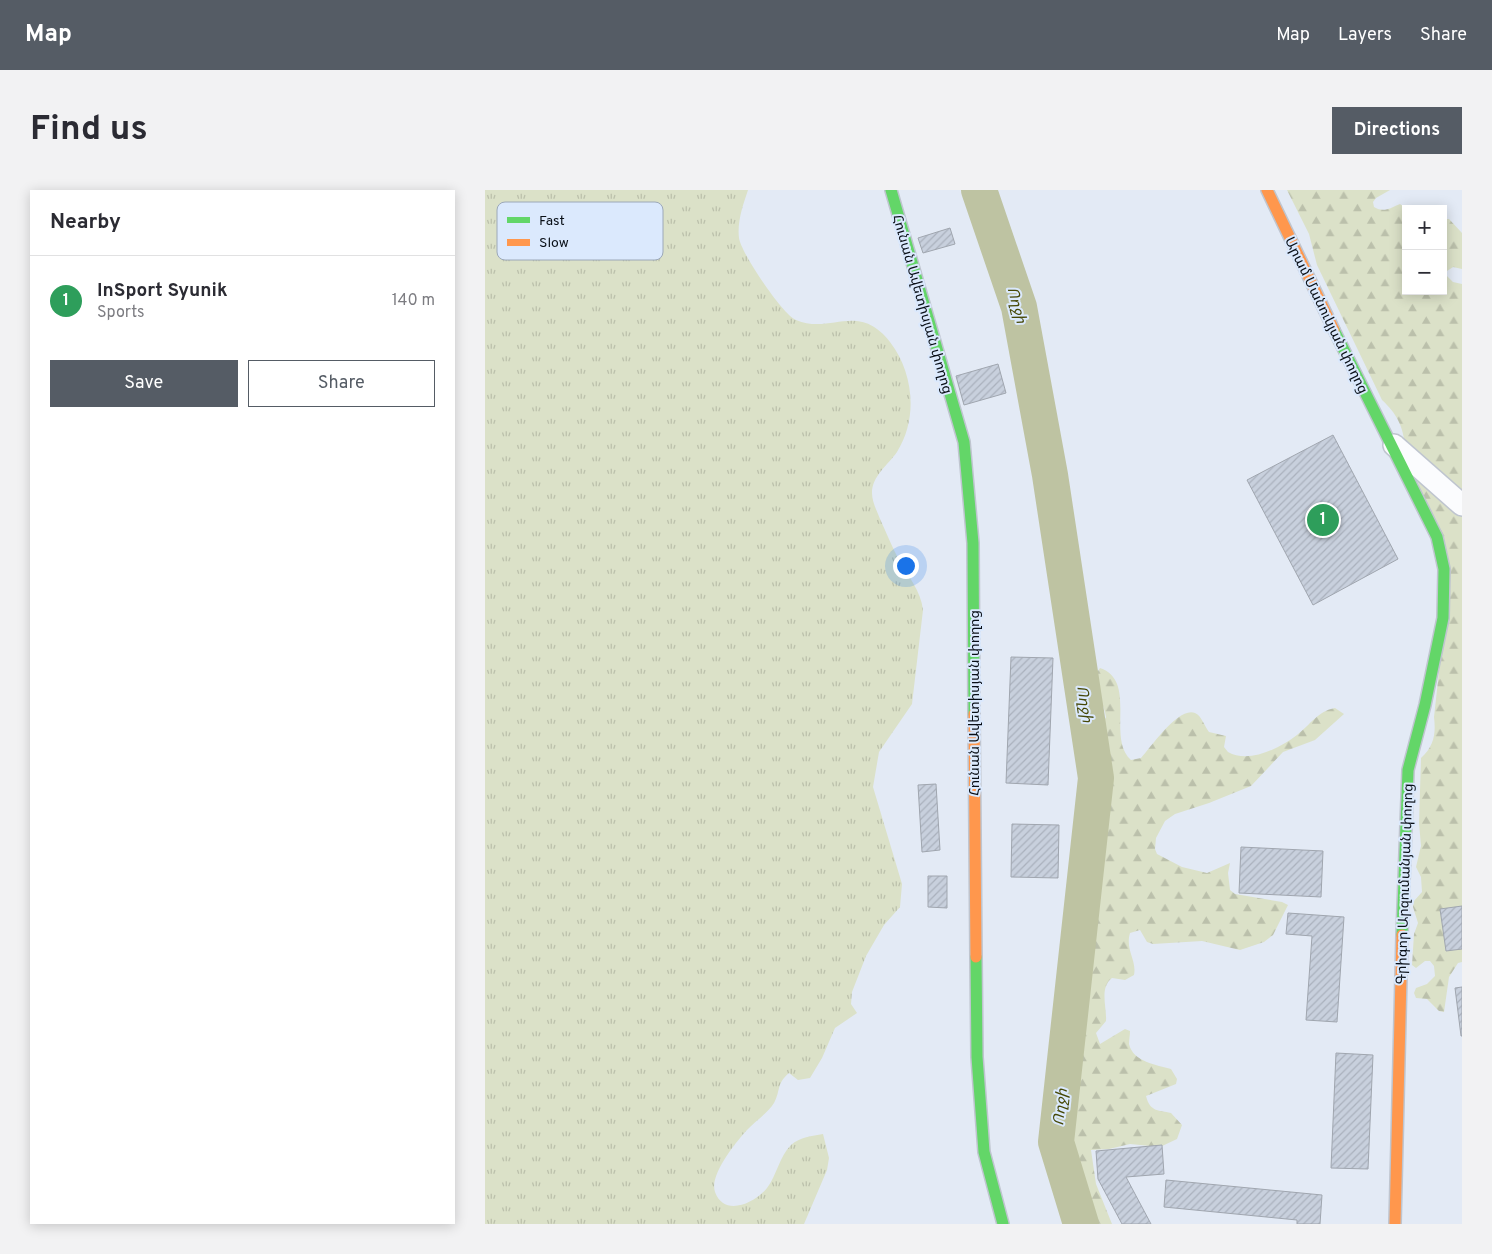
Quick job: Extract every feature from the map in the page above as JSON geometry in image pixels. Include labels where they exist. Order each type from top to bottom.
[{"type":"main road","name":"Հունան Ավետիսյան փողոց","points":[[891,190],[964,442],[973,543],[977,1057],[984,1152],[1003,1224]]},
{"type":"main road","name":"Արամ Մանուկյան փողոց","points":[[1267,190],[1321,305],[1389,440]]},
{"type":"main road","name":"Գրիգոր Արզումանյան փողոց","points":[[1389,440],[1437,537],[1445,569],[1443,618],[1425,705],[1408,770],[1403,842],[1395,1224]]},
{"type":"street","points":[[1389,440],[1462,505]]},
{"type":"green space","points":[[485,190],[748,190],[740,220],[739,238],[741,246],[754,269],[782,307],[796,320],[809,324],[844,321],[867,323],[878,330],[890,342],[898,354],[908,382],[910,411],[904,439],[897,452],[875,481],[872,493],[880,519],[896,555],[917,590],[923,610],[912,704],[879,752],[873,787],[902,884],[900,907],[884,925],[866,956],[852,992],[851,1004],[857,1013],[835,1028],[822,1058],[810,1078],[798,1080],[789,1073],[785,1077],[780,1084],[774,1103],[737,1142],[725,1159],[716,1177],[714,1185],[719,1200],[732,1206],[747,1203],[755,1199],[767,1188],[791,1145],[810,1136],[823,1134],[829,1158],[827,1170],[804,1224],[485,1224]]},
{"type":"green space","points":[[1287,190],[1390,190],[1376,198],[1373,202],[1374,207],[1381,210],[1400,204],[1402,205],[1402,295],[1447,295],[1447,276],[1453,282],[1462,284],[1462,962],[1458,963],[1449,977],[1444,1012],[1439,1011],[1427,999],[1416,998],[1414,993],[1416,988],[1427,984],[1435,976],[1434,966],[1430,961],[1425,961],[1416,968],[1412,965],[1414,934],[1418,923],[1413,907],[1414,901],[1422,892],[1421,877],[1416,867],[1421,846],[1419,823],[1421,758],[1429,749],[1435,729],[1434,717],[1450,573],[1405,446],[1401,426],[1392,410],[1382,400],[1317,265],[1309,234]]},
{"type":"green space","points":[[1447,219],[1462,233],[1462,269],[1453,267],[1447,271]]},
{"type":"green space","points":[[1100,668],[1111,675],[1117,685],[1120,697],[1121,738],[1124,750],[1131,760],[1141,758],[1174,721],[1188,712],[1197,714],[1209,732],[1226,736],[1224,747],[1228,752],[1245,756],[1264,753],[1282,745],[1324,712],[1335,708],[1344,714],[1315,740],[1283,752],[1251,786],[1175,814],[1165,821],[1156,838],[1155,849],[1157,854],[1182,867],[1207,873],[1230,863],[1228,873],[1230,890],[1235,894],[1282,902],[1288,905],[1273,935],[1264,942],[1240,950],[1202,941],[1153,944],[1147,942],[1140,930],[1130,933],[1129,945],[1134,964],[1134,975],[1125,980],[1112,978],[1108,982],[1105,992],[1106,1021],[1096,1033],[1100,1044],[1125,1029],[1130,1031],[1129,1044],[1135,1055],[1146,1062],[1171,1069],[1177,1079],[1176,1084],[1146,1096],[1152,1108],[1171,1113],[1182,1125],[1177,1139],[1160,1147],[1130,1144],[1109,1149],[1091,1150],[1096,1184],[1112,1224],[1096,1224],[1084,1204],[1069,1161],[1069,1083],[1072,1046],[1069,1028],[1072,1015],[1084,1000],[1088,990],[1085,976],[1088,928],[1084,916],[1079,870],[1084,852],[1101,836],[1100,824],[1084,764],[1087,741],[1106,717],[1096,679]]},
{"type":"building","points":[[950,228],[955,244],[923,253],[918,238]]},
{"type":"building","points":[[998,364],[1006,393],[964,405],[956,376]]},
{"type":"building","points":[[1333,435],[1398,559],[1313,605],[1247,480]]},
{"type":"building","points":[[1011,657],[1053,658],[1048,785],[1006,783]]},
{"type":"building","points":[[936,784],[940,850],[922,852],[918,785]]},
{"type":"building","points":[[1012,824],[1059,825],[1058,878],[1011,877]]},
{"type":"building","points":[[1241,847],[1323,851],[1321,897],[1239,893]]},
{"type":"building","points":[[928,876],[947,876],[947,908],[928,907]]},
{"type":"building","points":[[1462,906],[1462,949],[1446,951],[1440,909]]},
{"type":"building","points":[[1288,913],[1344,917],[1337,1022],[1306,1020],[1312,936],[1286,934]]},
{"type":"building","points":[[1462,987],[1462,1036],[1461,1036],[1455,988]]},
{"type":"building","points":[[1336,1053],[1373,1055],[1368,1169],[1331,1168]]},
{"type":"building","points":[[1162,1145],[1164,1174],[1126,1177],[1151,1224],[1122,1224],[1098,1179],[1096,1151]]},
{"type":"building","points":[[1166,1180],[1322,1195],[1320,1224],[1297,1224],[1297,1220],[1164,1207]]},
{"type":"waterway","name":"Ողջի","points":[[979,190],[1019,307],[1050,475],[1096,778],[1056,1142],[1081,1224]]},
{"type":"traffic: fast","points":[[891,190],[964,442],[973,543],[974,714]]},
{"type":"traffic: fast","points":[[1334,330],[1437,537],[1444,569],[1443,618],[1425,705],[1408,770],[1402,935]]},
{"type":"traffic: fast","points":[[976,957],[977,1057],[984,1152],[1003,1224]]},
{"type":"traffic: slow","points":[[1267,190],[1334,330]]},
{"type":"traffic: slow","points":[[974,714],[976,957]]},
{"type":"traffic: slow","points":[[1395,1224],[1402,935]]},
{"type":"place","name":"InSport Syunik","points":[[1323,520]]}]
